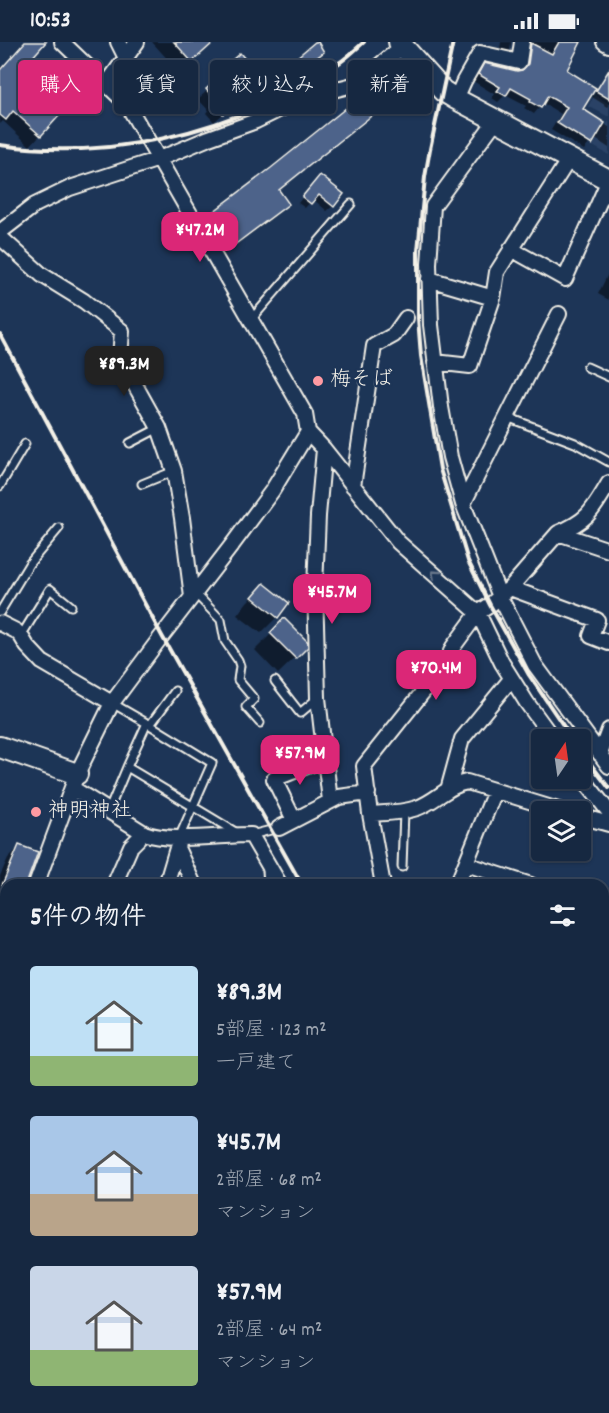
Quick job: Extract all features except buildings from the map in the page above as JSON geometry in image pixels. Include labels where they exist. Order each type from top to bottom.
[{"type":"street","points":[[62,42],[127,104],[304,414],[308,432],[398,542],[478,613],[511,679],[546,729]]},
{"type":"street","points":[[118,42],[126,58]]},
{"type":"street","points":[[106,85],[137,42]]},
{"type":"street","points":[[456,99],[480,53],[519,62],[522,42]]},
{"type":"street","points":[[604,42],[609,45]]},
{"type":"street","points":[[0,232],[35,205],[70,188],[159,159],[256,121],[305,97],[357,84],[401,44],[443,91],[609,180],[565,279],[512,249]]},
{"type":"street","points":[[496,120],[433,206],[429,264],[430,325],[450,457],[463,504],[505,592],[535,665],[609,766]]},
{"type":"street","points":[[435,362],[470,366],[493,298],[497,272],[569,159]]},
{"type":"street","points":[[0,237],[42,275],[84,301],[122,331],[120,358],[159,428],[174,471],[193,595]]},
{"type":"street","points":[[429,279],[493,298]]},
{"type":"street","points":[[463,504],[559,314]]},
{"type":"street","points":[[353,486],[374,346],[394,335],[406,318]]},
{"type":"street","points":[[38,879],[75,781],[112,703],[272,491],[308,432]]},
{"type":"street","points":[[324,449],[316,575],[318,698],[330,801]]},
{"type":"street","points":[[383,879],[370,814],[364,766],[446,663],[453,647],[478,613],[505,592],[558,534],[575,526],[590,514],[609,483]]},
{"type":"street","points":[[558,534],[609,550]]},
{"type":"street","points":[[505,592],[597,620],[591,636],[609,643]]},
{"type":"street","points":[[0,623],[16,631],[42,662],[112,703]]},
{"type":"street","points":[[448,790],[462,739],[511,679]]},
{"type":"street","points":[[600,754],[609,730]]},
{"type":"street","points":[[0,747],[75,781],[109,810],[154,837],[178,843],[245,835],[266,861],[273,879]]},
{"type":"street","points":[[294,820],[274,779],[325,759]]},
{"type":"street","points":[[370,814],[418,808],[458,783],[467,782],[531,802]]},
{"type":"street","points":[[591,788],[609,812]]},
{"type":"street","points":[[460,879],[495,791]]},
{"type":"street","points":[[279,828],[339,797],[368,793]]},
{"type":"street","points":[[591,819],[609,824]]},
{"type":"street","points":[[117,879],[131,846],[144,833]]},
{"type":"street","points":[[168,879],[178,843]]},
{"type":"street","points":[[178,843],[192,879]]},
{"type":"street","points":[[466,864],[512,879]]},
{"type":"lane","points":[[250,321],[351,204]]},
{"type":"lane","points":[[587,367],[609,377]]},
{"type":"lane","points":[[507,417],[575,443],[609,462]]},
{"type":"lane","points":[[130,443],[159,428]]},
{"type":"lane","points":[[0,486],[25,444]]},
{"type":"lane","points":[[142,484],[174,471]]},
{"type":"lane","points":[[0,612],[29,564],[59,528]]},
{"type":"lane","points":[[21,636],[50,589],[71,606]]},
{"type":"lane","points":[[193,595],[221,621],[225,641],[240,666],[238,680],[254,699],[246,707],[260,723]]},
{"type":"lane","points":[[274,681],[300,713],[318,698]]},
{"type":"lane","points":[[109,810],[127,767],[149,724],[175,691]]},
{"type":"lane","points":[[112,703],[212,763],[178,843]]},
{"type":"lane","points":[[127,767],[245,835],[279,828]]},
{"type":"lane","points":[[402,867],[404,811]]},
{"type":"shaded area","points":[[595,95],[609,104],[609,117],[588,106]]},
{"type":"shaded area","points":[[609,121],[609,155],[593,146]]},
{"type":"railway","points":[[0,145],[40,149],[81,149],[162,139],[201,128],[277,99],[333,67],[364,42]]},
{"type":"railway","points":[[453,42],[425,177],[418,251],[418,318],[421,356],[440,469],[468,561],[529,675],[566,729]]},
{"type":"railway","points":[[0,334],[162,636],[299,879]]},
{"type":"railway","points":[[591,764],[609,788]]},
{"type":"place","name":"梅そば","points":[[318,381]]},
{"type":"place","name":"神明神社","points":[[36,812]]}]
